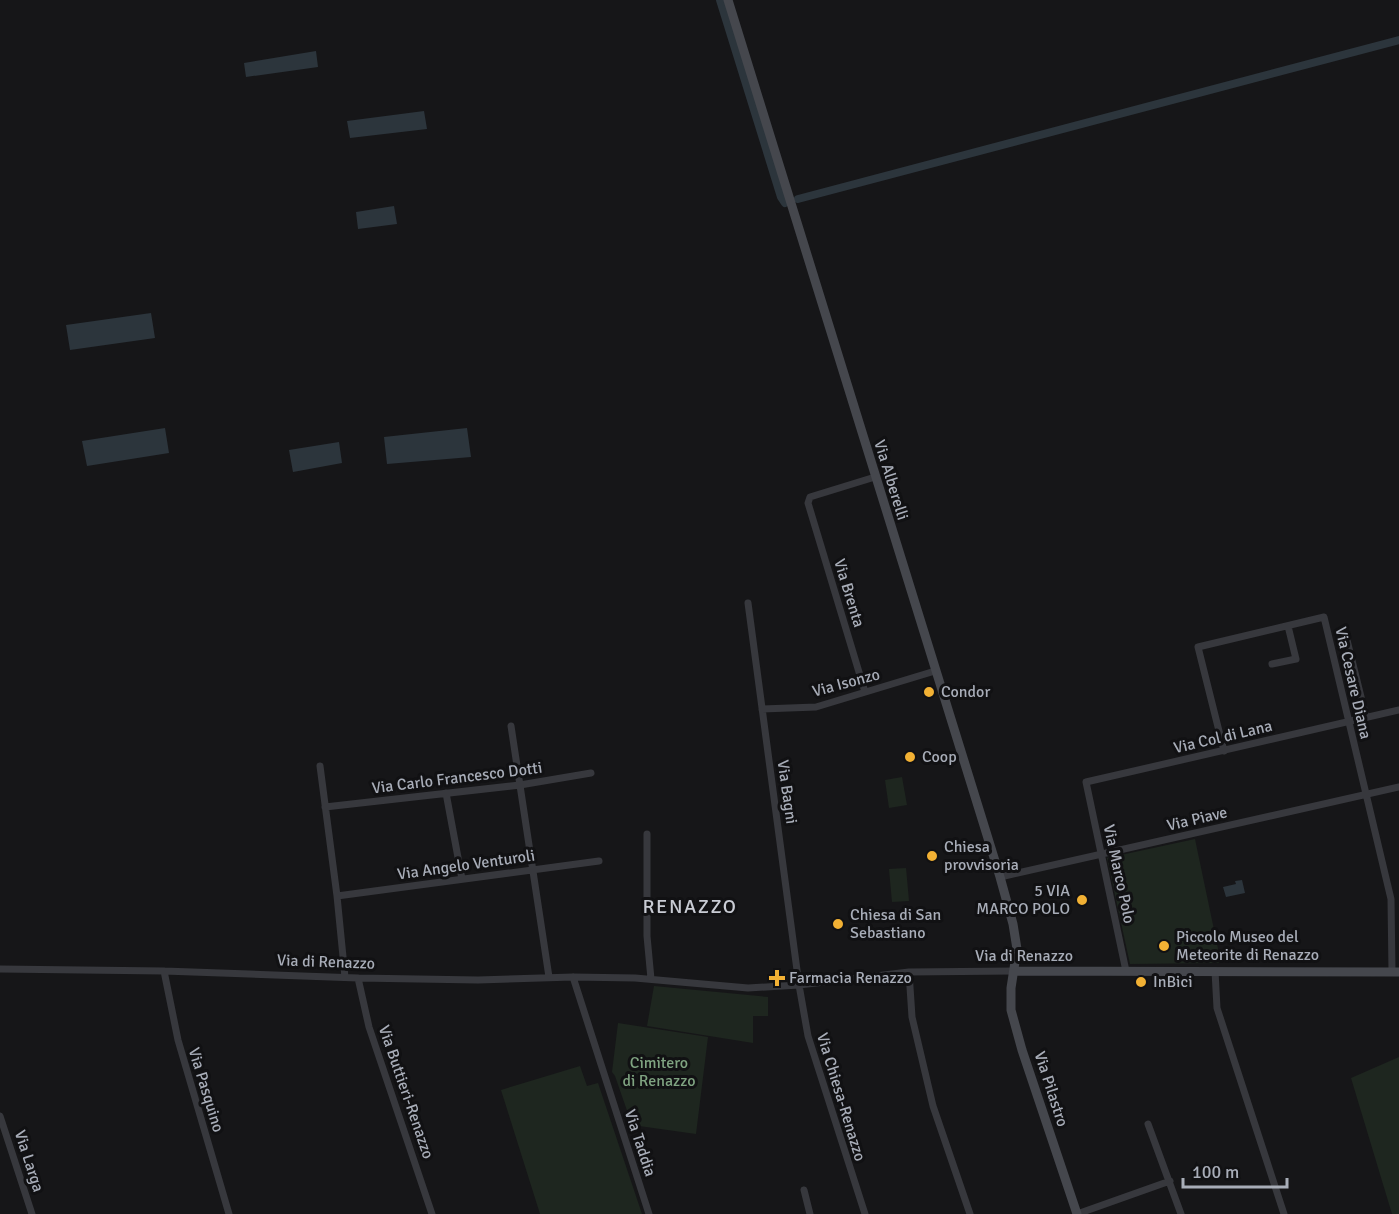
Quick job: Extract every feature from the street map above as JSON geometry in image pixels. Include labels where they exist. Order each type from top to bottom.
[{"type":"street","name":"Via Alberelli","points":[[728,0],[1000,877],[1013,924],[1017,950],[1014,971]]},
{"type":"street","name":"Via Brenta","points":[[865,692],[808,503],[810,497],[875,477]]},
{"type":"street","name":"Via Bagni","points":[[748,603],[799,985]]},
{"type":"street","name":"Via Cesare Diana","points":[[1224,751],[1198,647],[1324,617],[1395,915],[1396,972]]},
{"type":"street","points":[[1272,664],[1296,659],[1288,626]]},
{"type":"street","points":[[1346,636],[1366,717]]},
{"type":"street","name":"Via Isonzo","points":[[762,709],[816,706],[935,671]]},
{"type":"street","name":"Via Col di Lana","points":[[1086,782],[1399,710]]},
{"type":"street","points":[[511,726],[549,978]]},
{"type":"street","points":[[320,766],[345,977]]},
{"type":"street","name":"Via Carlo Francesco Dotti","points":[[325,807],[520,785],[591,773]]},
{"type":"street","name":"Via Marco Polo","points":[[1086,782],[1126,971]]},
{"type":"street","name":"Via Piave","points":[[1000,877],[1399,787]]},
{"type":"street","points":[[446,793],[462,879]]},
{"type":"street","points":[[647,834],[647,936],[651,979]]},
{"type":"street","name":"Via Angelo Venturoli","points":[[337,896],[599,861]]},
{"type":"street","name":"Via di Renazzo","points":[[0,969],[478,980],[573,977],[651,979],[748,988],[799,985],[909,972],[1396,972]]},
{"type":"street","name":"Via Pasquino","points":[[164,971],[178,1040],[229,1214]]},
{"type":"street","name":"Via Pilastro","points":[[1014,971],[1010,999],[1015,1029],[1077,1214]]},
{"type":"street","points":[[1215,971],[1216,1008],[1284,1214]]},
{"type":"street","points":[[909,972],[912,1017],[933,1106],[970,1214]]},
{"type":"street","name":"Via Taddia","points":[[573,977],[649,1214]]},
{"type":"street","name":"Via Buttieri-Renazzo","points":[[358,978],[369,1027],[432,1214]]},
{"type":"street","name":"Via Chiesa-Renazzo","points":[[799,985],[808,1036],[865,1214]]},
{"type":"street","name":"Via Larga","points":[[0,1116],[32,1214]]},
{"type":"street","points":[[1148,1124],[1181,1214]]},
{"type":"street","points":[[1077,1214],[1170,1181]]},
{"type":"street","points":[[804,1190],[810,1214]]},
{"type":"green space","points":[[902,777],[907,805],[889,808],[885,780]]},
{"type":"green space","points":[[1195,839],[1221,963],[1130,964],[1107,858]]},
{"type":"green space","points":[[906,868],[909,901],[892,902],[889,869]]},
{"type":"green space","points":[[654,986],[768,997],[768,1016],[753,1016],[753,1043],[647,1026]]},
{"type":"green space","name":"Cimitero di Renazzo","points":[[618,1023],[708,1037],[696,1134],[632,1125],[612,1072]]},
{"type":"green space","points":[[1399,1057],[1399,1214],[1392,1214],[1351,1078]]},
{"type":"green space","points":[[580,1066],[587,1086],[598,1083],[642,1214],[540,1214],[501,1090]]},
{"type":"shaded area","points":[[316,51],[318,67],[246,77],[244,63]]},
{"type":"shaded area","points":[[424,111],[427,129],[350,138],[347,121]]},
{"type":"shaded area","points":[[394,206],[397,224],[358,229],[356,212]]},
{"type":"shaded area","points":[[151,313],[155,338],[70,350],[66,325]]},
{"type":"shaded area","points":[[165,428],[169,453],[87,466],[82,441]]},
{"type":"shaded area","points":[[467,428],[471,457],[387,464],[384,437]]},
{"type":"shaded area","points":[[339,442],[342,463],[293,472],[289,450]]},
{"type":"shaded area","points":[[1242,880],[1245,893],[1226,897],[1223,887]]},
{"type":"waterway","points":[[720,0],[781,197],[785,203]]},
{"type":"waterway","points":[[798,199],[1399,40]]},
{"type":"place","name":"Condor","points":[[929,692]]},
{"type":"place","name":"Coop","points":[[910,757]]},
{"type":"place","name":"Chiesa provvisoria","points":[[932,856]]},
{"type":"place","name":"5 VIA MARCO POLO","points":[[1082,900]]},
{"type":"place","name":"Chiesa di San Sebastiano","points":[[838,924]]},
{"type":"place","name":"Piccolo Museo del Meteorite di Renazzo","points":[[1164,946]]},
{"type":"place","name":"Farmacia Renazzo","points":[[777,978]]},
{"type":"place","name":"InBici","points":[[1141,982]]},
{"type":"district","name":"RENAZZO","points":[[690,906]]}]
